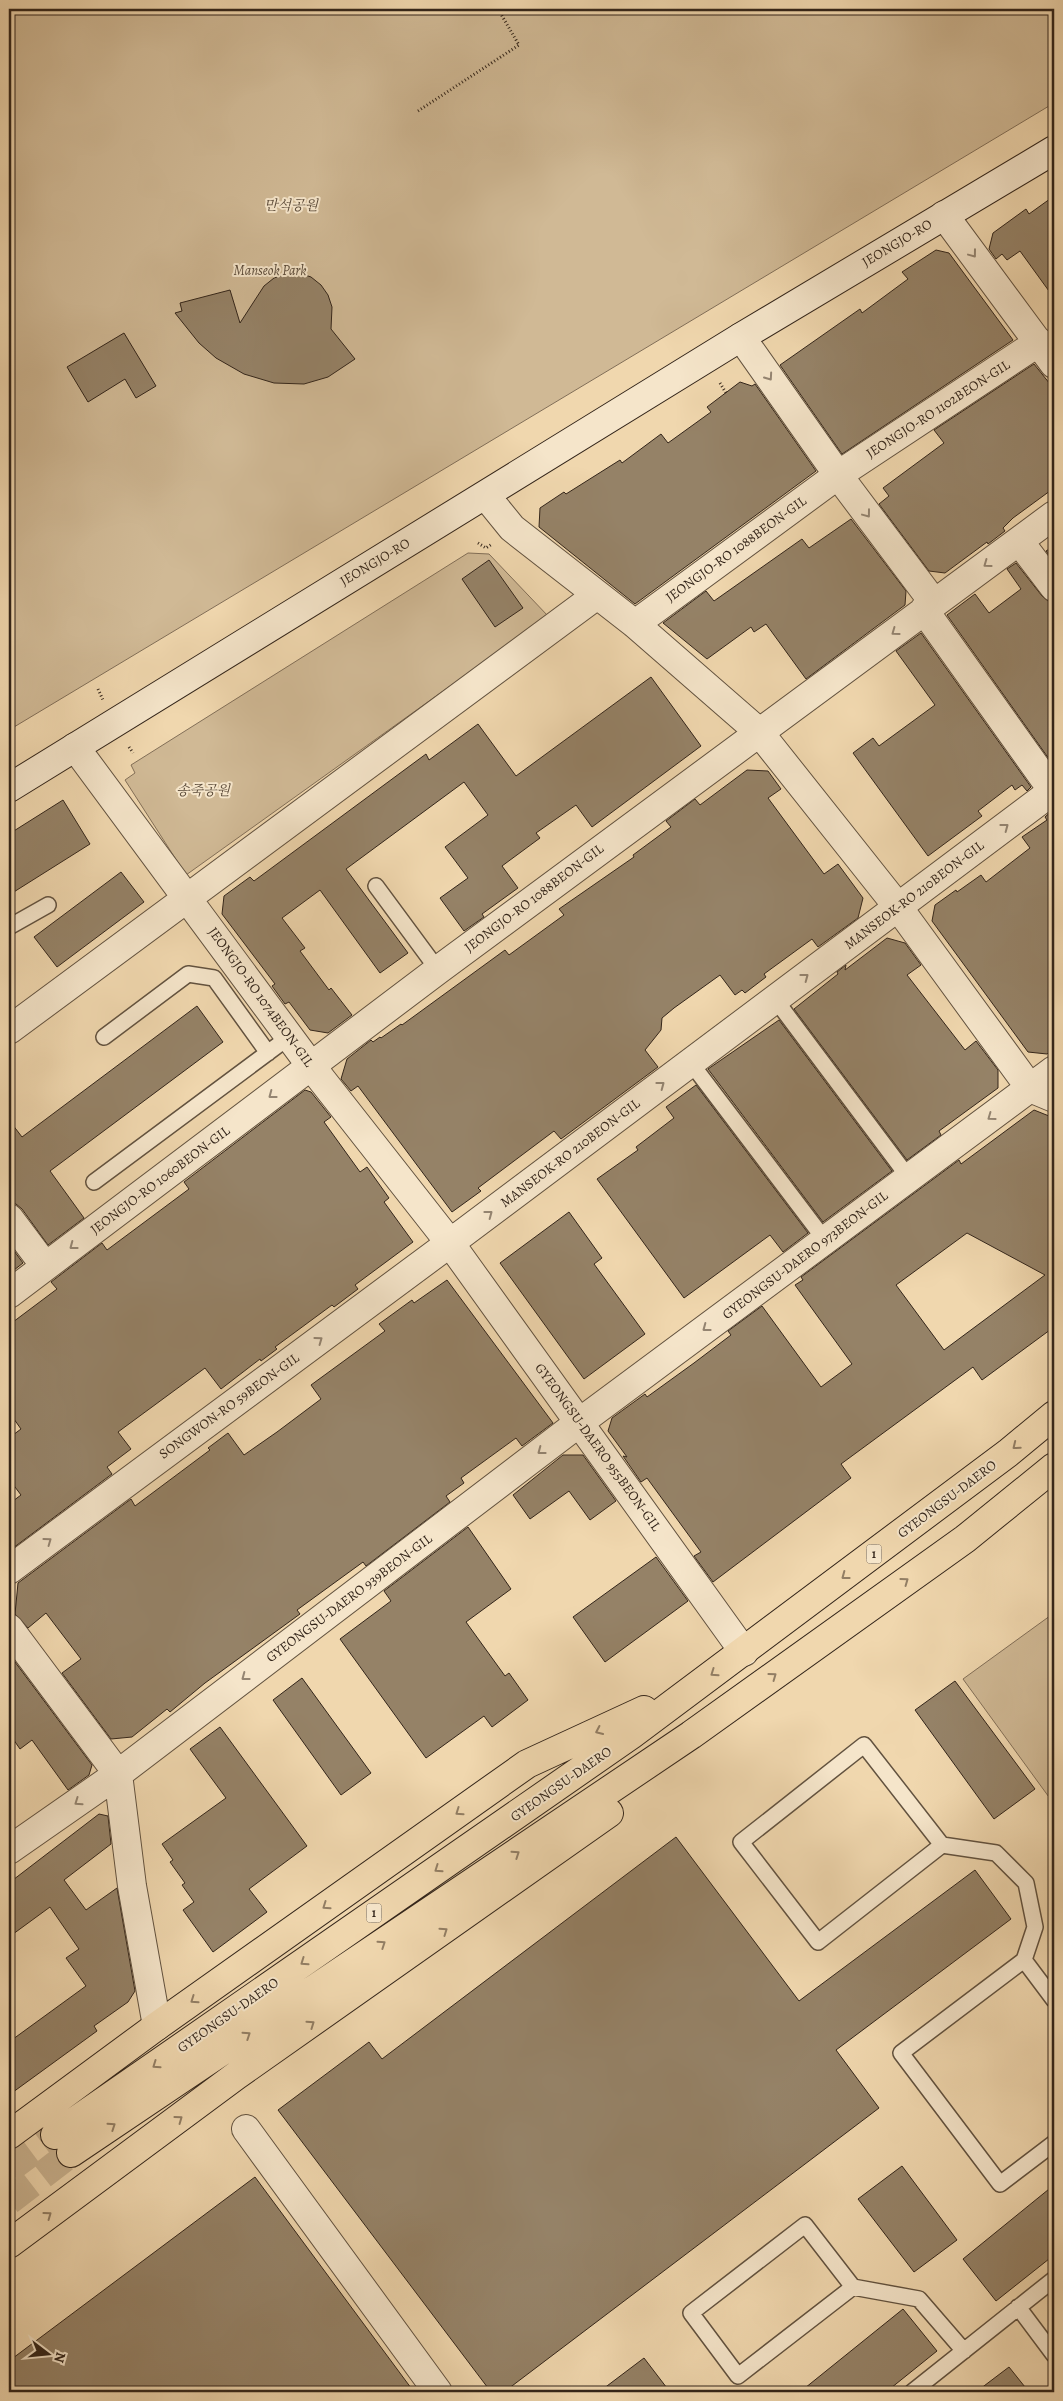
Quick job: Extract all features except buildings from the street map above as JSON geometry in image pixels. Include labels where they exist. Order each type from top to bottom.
[{"type":"main road","name":"GYEONGSU-DAERO","points":[[1054,1416],[1008,1453],[744,1652],[691,1689],[631,1736],[63,2144],[691,1735],[965,1538],[1054,1467]]},
{"type":"main road","points":[[9,2135],[157,2026],[527,1764],[691,1689]]},
{"type":"main road","points":[[9,2244],[237,2076],[672,1768],[691,1735]]},
{"type":"street","name":"JEONGJO-RO","points":[[9,788],[350,577],[486,496],[741,337],[1054,150]]},
{"type":"street","name":"JEONGJO-RO 1102BEON-GIL","points":[[838,475],[1049,353],[944,215]]},
{"type":"street","points":[[741,337],[929,607],[1054,515]]},
{"type":"street","name":"JEONGJO-RO 1088BEON-GIL","points":[[635,624],[838,475]]},
{"type":"street","points":[[486,496],[512,528],[635,624],[759,732],[1042,1093]]},
{"type":"street","points":[[1019,541],[1054,587]]},
{"type":"street","points":[[9,1030],[597,595]]},
{"type":"street","name":"JEONGJO-RO 1088BEON-GIL","points":[[311,1066],[929,607]]},
{"type":"street","name":"MANSEOK-RO 210BEON-GIL","points":[[450,1243],[1054,791],[929,607]]},
{"type":"street","name":"JEONGJO-RO 1074BEON-GIL","points":[[75,747],[188,896],[279,1045],[311,1066],[450,1243]]},
{"type":"street","name":"JEONGJO-RO 1060BEON-GIL","points":[[9,1294],[311,1066]]},
{"type":"street","name":"GYEONGSU-DAERO 973BEON-GIL","points":[[580,1422],[909,1178],[1042,1093],[1054,1070]]},
{"type":"street","points":[[9,1218],[45,1266]]},
{"type":"street","name":"GYEONGSU-DAERO 955BEON-GIL","points":[[450,1243],[744,1652]]},
{"type":"street","name":"SONGWON-RO 59BEON-GIL","points":[[9,1570],[450,1243]]},
{"type":"street","name":"GYEONGSU-DAERO 939BEON-GIL","points":[[9,1850],[118,1774],[580,1422]]},
{"type":"street","points":[[9,1628],[118,1774],[132,1886],[157,2026]]},
{"type":"street","points":[[246,2128],[438,2392]]},
{"type":"lane","points":[[376,886],[438,970]]},
{"type":"lane","points":[[9,927],[48,905]]},
{"type":"lane","points":[[94,1182],[279,1045],[214,978],[188,974],[104,1037]]},
{"type":"lane","points":[[775,999],[909,1178]]},
{"type":"lane","points":[[691,1062],[825,1240]]},
{"type":"lane","points":[[942,1846],[818,1942],[741,1842],[864,1745],[942,1846],[996,1853],[1026,1883],[1035,1927],[1024,1960],[901,2054],[1000,2184],[1054,2143]]},
{"type":"lane","points":[[1024,1960],[1054,2000]]},
{"type":"lane","points":[[853,2287],[738,2376],[691,2313],[805,2225],[853,2287],[919,2300],[964,2351]]},
{"type":"lane","points":[[912,2392],[1054,2279]]},
{"type":"lane","points":[[1018,2308],[1054,2355]]},
{"type":"path","points":[[418,111],[519,45],[498,9]]},
{"type":"path","points":[[720,383],[726,393]]},
{"type":"path","points":[[478,543],[486,548]]},
{"type":"path","points":[[98,689],[103,700]]},
{"type":"path","points":[[129,747],[133,754]]},
{"type":"green space","name":"Manseok Park","points":[[9,9],[1054,9],[1054,103],[9,730]]},
{"type":"green space","name":"송죽공원","points":[[468,553],[489,554],[548,616],[186,875],[125,780],[135,773],[131,765]]},
{"type":"green space","points":[[1054,1613],[1054,1804],[963,1679]]},
{"type":"tunnel","points":[[9,2169],[55,2135]]},
{"type":"tunnel","points":[[9,2201],[71,2153]]},
{"type":"park label","name":"만석공원","points":[[291,205]]}]
